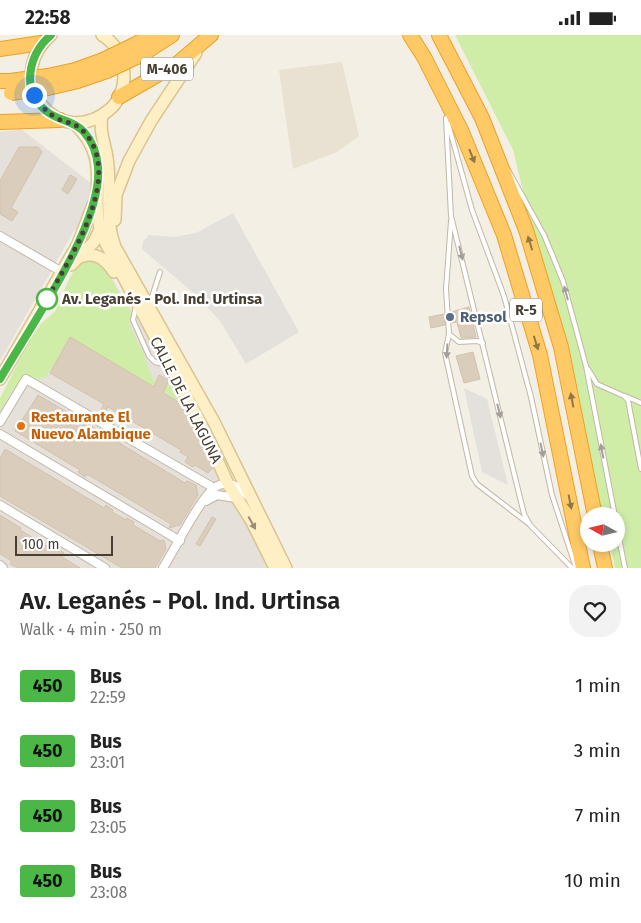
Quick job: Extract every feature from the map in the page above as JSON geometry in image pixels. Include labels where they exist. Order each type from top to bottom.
[{"type":"highway","name":"M-406","points":[[139,50],[152,35]]},
{"type":"highway","name":"M-406","points":[[5,87],[78,81],[105,65],[172,35]]},
{"type":"highway","name":"M-406","points":[[119,97],[178,63],[211,35]]},
{"type":"highway","name":"R-5","points":[[410,35],[428,65],[461,131],[506,244],[540,355],[583,568]]},
{"type":"highway","name":"R-5","points":[[439,35],[482,118],[526,230],[561,347],[593,507]]},
{"type":"highway","points":[[0,49],[46,39]]},
{"type":"highway","points":[[428,65],[436,96],[446,118]]},
{"type":"highway","points":[[0,122],[60,120]]},
{"type":"highway","points":[[602,553],[605,568]]},
{"type":"street","points":[[46,39],[32,59],[29,77],[34,95],[44,110],[60,120],[74,123],[102,116],[119,97],[124,82],[124,66],[119,51],[102,35]]},
{"type":"street","points":[[129,269],[119,246],[115,224],[116,195],[121,177],[151,121],[181,73],[211,35]]},
{"type":"street","points":[[102,116],[100,126],[107,158],[110,233],[129,269]]},
{"type":"street","points":[[1,376],[62,272],[89,218],[98,169],[93,146],[85,133],[74,123]]},
{"type":"street","name":"CALLE DE LA LAGUNA","points":[[98,169],[96,214],[100,231],[134,300],[202,426],[228,484],[251,520],[275,568]]},
{"type":"street","points":[[62,272],[94,242],[100,231],[108,177]]},
{"type":"street","points":[[0,236],[62,272]]},
{"type":"street","points":[[76,259],[86,254],[101,257],[134,300]]},
{"type":"street","name":"CALLE DE LA LAGUNA","points":[[129,269],[214,422],[286,568]]},
{"type":"street","points":[[0,422],[26,379],[214,488]]},
{"type":"street","points":[[0,434],[180,541]]},
{"type":"street","points":[[163,568],[202,503],[214,488],[228,484],[241,488],[256,507]]},
{"type":"street","points":[[202,503],[217,495],[236,498]]},
{"type":"street","points":[[0,505],[105,568]]},
{"type":"street","points":[[0,565],[3,568]]},
{"type":"lane","points":[[446,118],[451,216],[446,289],[449,334],[445,353],[472,476],[477,484],[530,525],[574,568]]},
{"type":"lane","points":[[446,118],[472,211],[504,296],[531,397],[552,495],[574,568]]},
{"type":"lane","points":[[495,151],[512,175],[548,245],[563,281],[586,366],[613,507]]},
{"type":"lane","points":[[451,216],[524,514],[530,525]]},
{"type":"lane","points":[[150,305],[160,272]]},
{"type":"lane","points":[[449,334],[459,343],[483,343]]},
{"type":"lane","points":[[586,366],[597,384],[641,403]]},
{"type":"lane","points":[[624,395],[628,400],[641,469]]},
{"type":"lane","points":[[622,553],[625,568]]},
{"type":"shaded area","points":[[342,62],[359,136],[337,152],[293,169],[279,70]]},
{"type":"shaded area","points":[[21,129],[92,184],[89,203],[82,223],[74,231],[0,361],[0,132]]},
{"type":"shaded area","points":[[233,213],[299,332],[246,364],[220,321],[198,297],[142,249],[143,242],[149,235],[173,237],[196,233]]},
{"type":"shaded area","points":[[99,258],[188,400],[270,568],[0,568],[0,410]]},
{"type":"shaded area","points":[[464,388],[487,399],[508,485],[482,472]]},
{"type":"green space","points":[[455,35],[641,35],[641,568],[615,568],[612,553],[625,553],[625,507],[601,507],[513,150]]},
{"type":"green space","points":[[90,258],[102,263],[132,314],[129,325],[142,350],[153,380],[173,387],[178,401],[71,338],[45,378],[27,380],[21,383],[13,390],[0,411],[0,398],[30,341],[41,324],[55,311],[72,274],[82,262]]},
{"type":"building","points":[[19,147],[38,147],[42,152],[11,208],[18,212],[12,221],[0,214],[0,181]]},
{"type":"building","points":[[70,175],[77,179],[68,194],[62,190]]},
{"type":"building","points":[[469,307],[476,337],[461,338],[457,322],[452,323],[451,312]]},
{"type":"building","points":[[444,314],[445,325],[431,328],[429,317]]},
{"type":"building","points":[[70,337],[154,387],[159,375],[169,380],[163,393],[182,404],[213,468],[208,473],[195,465],[193,467],[185,462],[188,457],[180,452],[181,450],[108,407],[105,412],[101,410],[104,404],[50,373]]},
{"type":"building","points":[[473,352],[480,379],[464,383],[456,356]]},
{"type":"building","points":[[38,395],[77,418],[78,416],[83,419],[98,431],[100,428],[117,439],[116,441],[185,483],[187,481],[196,485],[198,495],[180,525],[169,528],[171,524],[87,474],[85,477],[78,472],[80,470],[15,431]]},
{"type":"building","points":[[5,449],[104,508],[106,505],[113,510],[112,512],[134,522],[133,525],[160,541],[164,540],[166,549],[155,568],[122,568],[0,496],[0,458]]},
{"type":"building","points":[[0,515],[21,528],[20,530],[55,551],[56,548],[64,553],[62,557],[80,568],[18,568],[10,564],[12,561],[0,554]]},
{"type":"building","points":[[212,517],[216,519],[200,546],[196,544]]},
{"type":"bus line","name":"450","points":[[0,379],[78,244],[89,218],[97,185],[98,169],[96,158],[93,146],[85,133],[74,123],[60,120],[44,110],[34,95],[29,77],[32,59],[41,43],[51,35]]},
{"type":"place","name":"Av. Leganés - Pol. Ind. Urtinsa","points":[[47,299]]},
{"type":"place","name":"Repsol","points":[[450,317]]},
{"type":"place","name":"Restaurante El Nuevo Alambique","points":[[21,426]]},
{"type":"route","points":[[34,95],[44,110],[60,120],[74,123],[85,133],[93,146],[98,169],[97,185],[89,218],[78,244],[47,299]]}]
